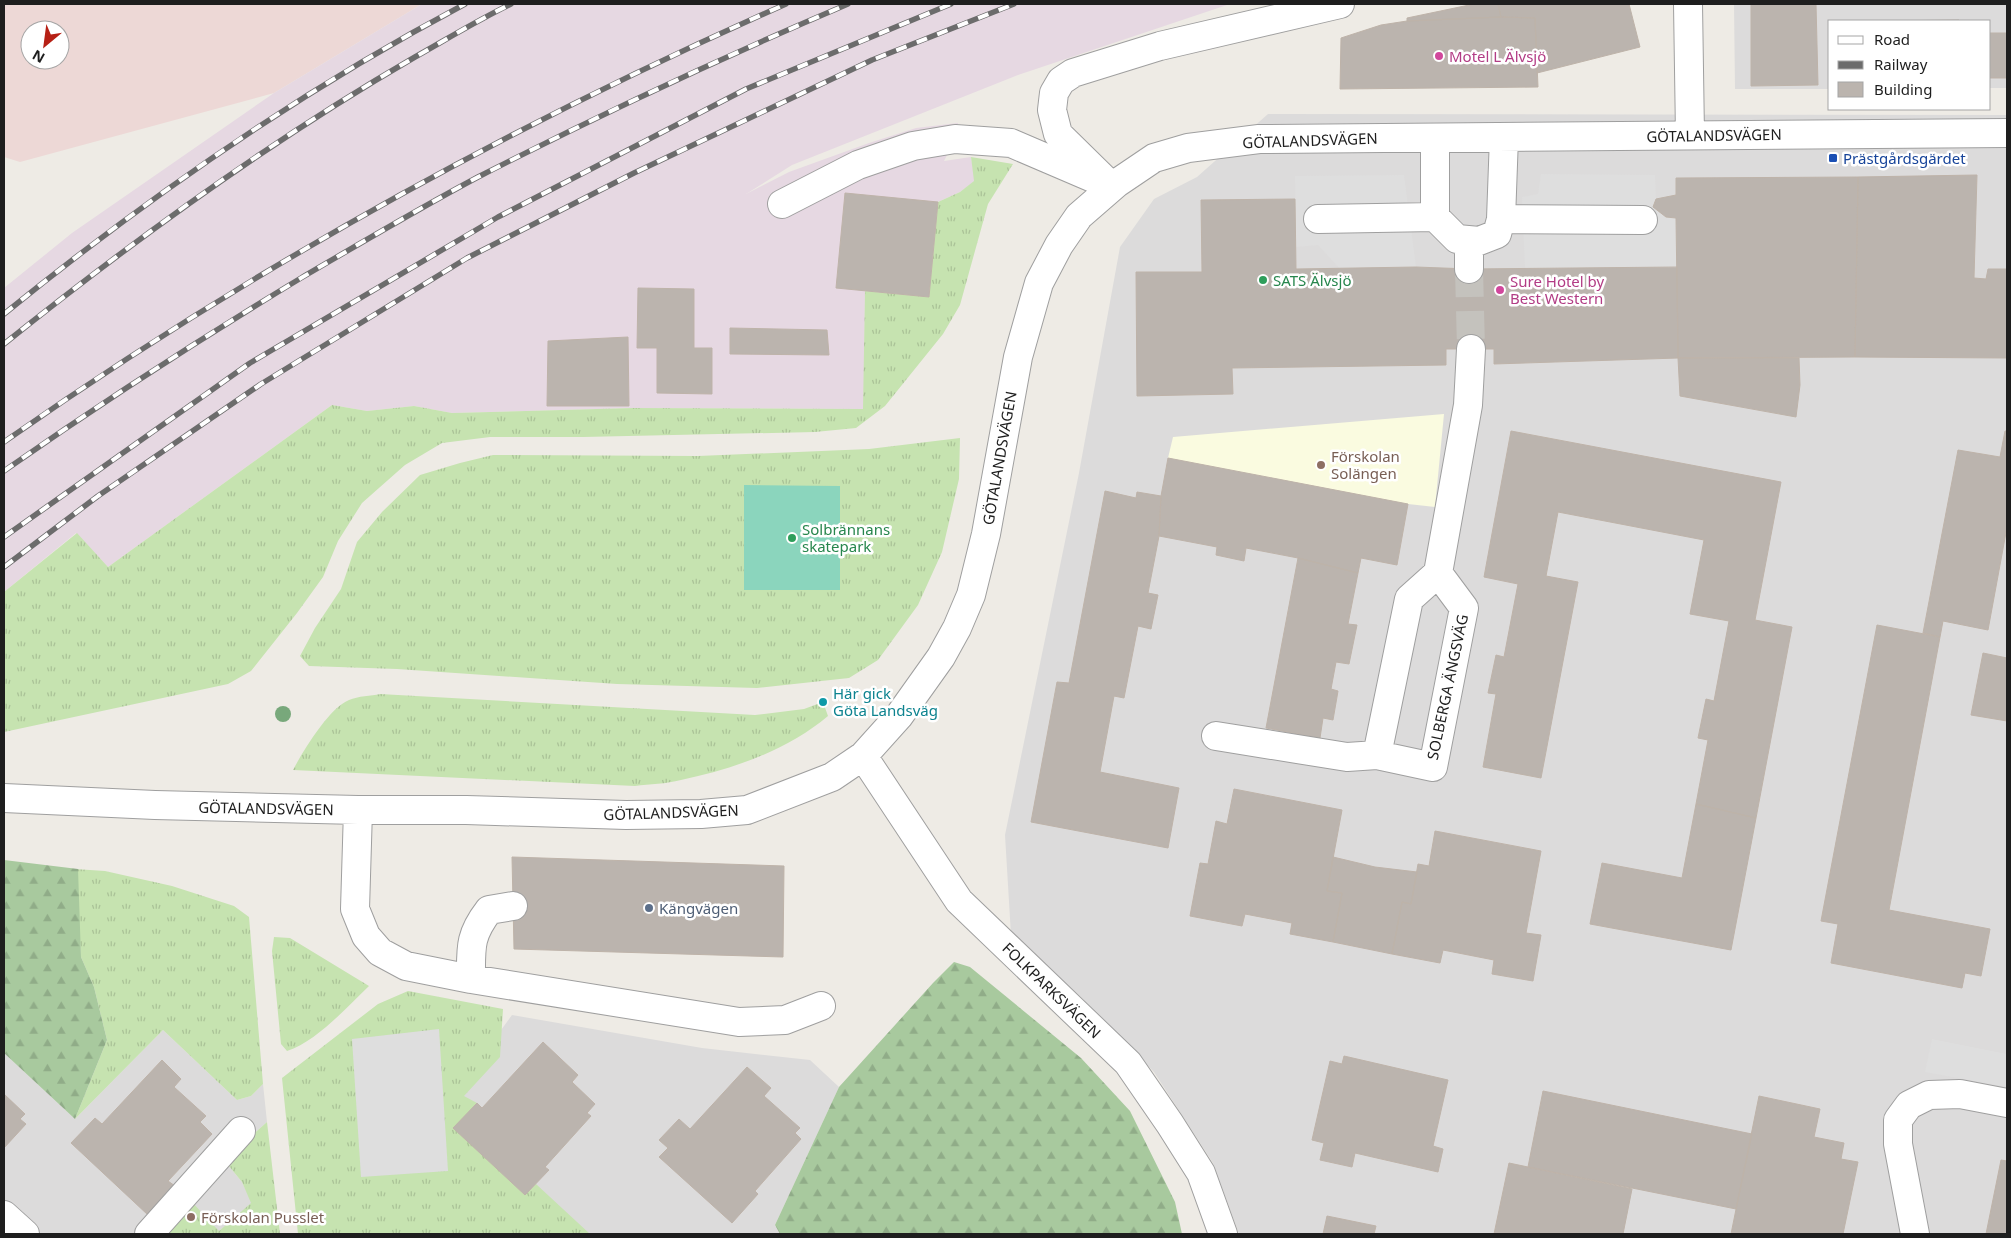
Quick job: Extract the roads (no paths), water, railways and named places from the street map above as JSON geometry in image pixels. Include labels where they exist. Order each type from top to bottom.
[{"type":"street","points":[[1112,186],[1058,134],[1052,110],[1054,93],[1061,81],[1073,73],[1160,46],[1340,4]]},
{"type":"street","points":[[1688,4],[1690,135]]},
{"type":"street","name":"GÖTALANDSVÄGEN","points":[[4,798],[155,805],[358,810],[700,814],[747,810],[832,777],[863,756],[900,716],[941,657],[957,628],[971,594],[982,551],[1018,357],[1039,283],[1059,245],[1079,216],[1112,186],[1154,158],[1188,148],[1259,139],[2007,133]]},
{"type":"street","points":[[1435,138],[1435,216],[1457,239],[1479,241],[1497,234],[1501,219],[1504,137]]},
{"type":"street","points":[[782,204],[858,165],[913,146],[955,140],[1011,143],[1112,186]]},
{"type":"street","points":[[1318,219],[1435,216]]},
{"type":"street","points":[[1501,219],[1643,220]]},
{"type":"street","points":[[1469,268],[1470,240]]},
{"type":"street","points":[[1216,736],[1347,757],[1378,755],[1409,599],[1438,573],[1468,405],[1471,350]]},
{"type":"street","name":"SOLBERGA ÄNGSVÄG","points":[[1378,755],[1433,766],[1464,608],[1438,573]]},
{"type":"street","name":"FOLKPARKSVÄGEN","points":[[863,756],[959,901],[1128,1063],[1201,1173],[1223,1234]]},
{"type":"street","points":[[358,810],[355,909],[366,936],[380,952],[406,966],[471,979],[739,1022],[785,1020],[821,1006]]},
{"type":"street","points":[[471,979],[470,945],[478,924],[489,910],[513,906]]},
{"type":"street","points":[[1915,1234],[1898,1144],[1898,1120],[1909,1105],[1929,1094],[1960,1094],[2007,1103]]},
{"type":"street","points":[[149,1234],[241,1131]]},
{"type":"street","points":[[4,1215],[25,1234]]},
{"type":"tunnel","points":[[1469,269],[1471,349]]},
{"type":"railway","points":[[4,314],[114,228],[227,148],[285,109],[344,73],[465,4]]},
{"type":"railway","points":[[4,344],[153,229],[256,157],[361,89],[511,4]]},
{"type":"railway","points":[[4,442],[191,318],[384,204],[483,150],[583,99],[786,4]]},
{"type":"railway","points":[[4,471],[114,396],[226,324],[301,278],[478,177],[615,109],[848,4]]},
{"type":"railway","points":[[4,537],[250,363],[498,217],[746,89],[951,4]]},
{"type":"railway","points":[[4,567],[98,496],[261,384],[467,258],[634,173],[872,60],[1014,4]]},
{"type":"place","name":"Motel L Älvsjö","points":[[1439,56]]},
{"type":"place","name":"Prästgårdsgärdet","points":[[1833,158]]},
{"type":"place","name":"SATS Älvsjö","points":[[1263,280]]},
{"type":"place","name":"Sure Hotel by Best Western","points":[[1500,290]]},
{"type":"place","name":"Förskolan Solängen","points":[[1321,465]]},
{"type":"place","name":"Solbrännans skatepark","points":[[792,538]]},
{"type":"place","name":"Här gick Göta Landsväg","points":[[823,702]]},
{"type":"place","name":"Kängvägen","points":[[649,908]]},
{"type":"place","name":"Förskolan Pusslet","points":[[191,1217]]}]
